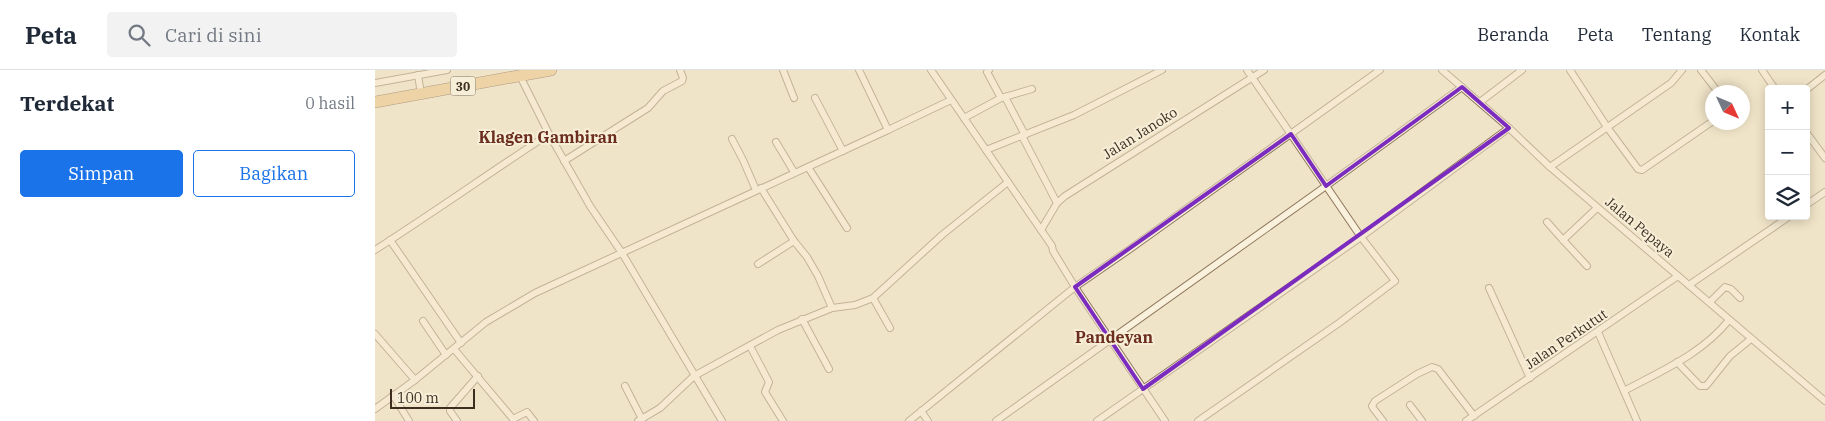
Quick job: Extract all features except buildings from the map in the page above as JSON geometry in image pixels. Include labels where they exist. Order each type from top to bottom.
[{"type":"highway","name":"30","points":[[375,102],[519,73],[551,70]]},
{"type":"street","points":[[375,83],[447,70]]},
{"type":"street","points":[[564,161],[648,108],[663,91],[682,81],[683,78],[680,70]]},
{"type":"street","points":[[783,70],[793,98]]},
{"type":"street","points":[[859,70],[888,130]]},
{"type":"street","points":[[931,70],[1041,230],[1075,286],[1165,421]]},
{"type":"street","points":[[989,70],[987,72],[1024,136],[1057,203]]},
{"type":"street","points":[[986,150],[1080,112],[1162,70]]},
{"type":"street","points":[[1198,421],[1395,283],[1392,274],[1361,236],[1247,70]]},
{"type":"street","name":"Jalan Janoko","points":[[1041,230],[1057,203],[1068,194],[1264,70]]},
{"type":"street","points":[[909,421],[1075,286],[1130,249],[1380,70]]},
{"type":"street","name":"Jalan Pepaya","points":[[1442,70],[1597,208],[1825,401]]},
{"type":"street","points":[[1480,102],[1522,70]]},
{"type":"street","points":[[1570,70],[1635,168],[1639,170],[1705,126]]},
{"type":"street","points":[[1550,167],[1671,83],[1682,70]]},
{"type":"street","points":[[1701,70],[1713,85]]},
{"type":"street","points":[[1762,70],[1772,85]]},
{"type":"street","points":[[519,73],[549,134],[590,206],[622,253],[722,421]]},
{"type":"street","points":[[418,76],[421,94]]},
{"type":"street","points":[[1810,87],[1825,76]]},
{"type":"street","points":[[996,421],[1462,87]]},
{"type":"street","points":[[964,118],[1003,98],[1032,89]]},
{"type":"street","points":[[815,98],[843,151]]},
{"type":"street","points":[[375,409],[393,394],[415,380],[486,322],[535,293],[951,100]]},
{"type":"street","points":[[1097,421],[1361,236],[1509,128]]},
{"type":"street","points":[[375,250],[549,134]]},
{"type":"street","points":[[1810,137],[1825,158]]},
{"type":"street","points":[[732,139],[758,189],[807,257],[818,276],[832,308]]},
{"type":"street","points":[[776,142],[794,172]]},
{"type":"street","points":[[808,167],[847,228]]},
{"type":"street","points":[[625,386],[640,420],[673,398],[694,376],[778,330],[832,308],[855,305],[873,298],[942,235],[1008,182]]},
{"type":"street","points":[[1810,202],[1825,192]]},
{"type":"street","points":[[1563,240],[1597,208]]},
{"type":"street","points":[[1689,284],[1784,220]]},
{"type":"street","points":[[1547,222],[1587,266]]},
{"type":"street","points":[[390,240],[461,343]]},
{"type":"street","points":[[758,264],[794,241]]},
{"type":"street","name":"Jalan Perkutut","points":[[1466,421],[1678,276]]},
{"type":"street","points":[[1710,302],[1725,287],[1731,289],[1740,298]]},
{"type":"street","points":[[1489,288],[1530,378]]},
{"type":"street","points":[[873,298],[890,328]]},
{"type":"street","points":[[802,319],[829,369]]},
{"type":"street","points":[[1624,391],[1677,362],[1708,342],[1718,334],[1729,320]]},
{"type":"street","points":[[423,321],[446,355]]},
{"type":"street","points":[[1598,332],[1637,421]]},
{"type":"street","points":[[375,334],[415,380]]},
{"type":"street","points":[[1677,362],[1700,386],[1706,386],[1730,356],[1751,339]]},
{"type":"street","points":[[750,346],[769,382],[765,390],[783,421]]},
{"type":"street","points":[[454,349],[513,419],[527,412],[534,421]]},
{"type":"street","points":[[1383,421],[1372,406],[1375,401],[1417,374],[1432,367],[1438,369],[1474,416]]},
{"type":"street","points":[[457,421],[450,408],[478,376]]},
{"type":"street","points":[[393,394],[409,421]]},
{"type":"street","points":[[1410,405],[1422,421]]},
{"type":"street","points":[[921,411],[928,421]]},
{"type":"highlighted area","points":[[1462,87],[1509,128],[1143,389],[1075,287],[1291,134],[1326,186]]},
{"type":"district","name":"Klagen Gambiran","points":[[548,137]]},
{"type":"district","name":"Pandeyan","points":[[1114,337]]}]
